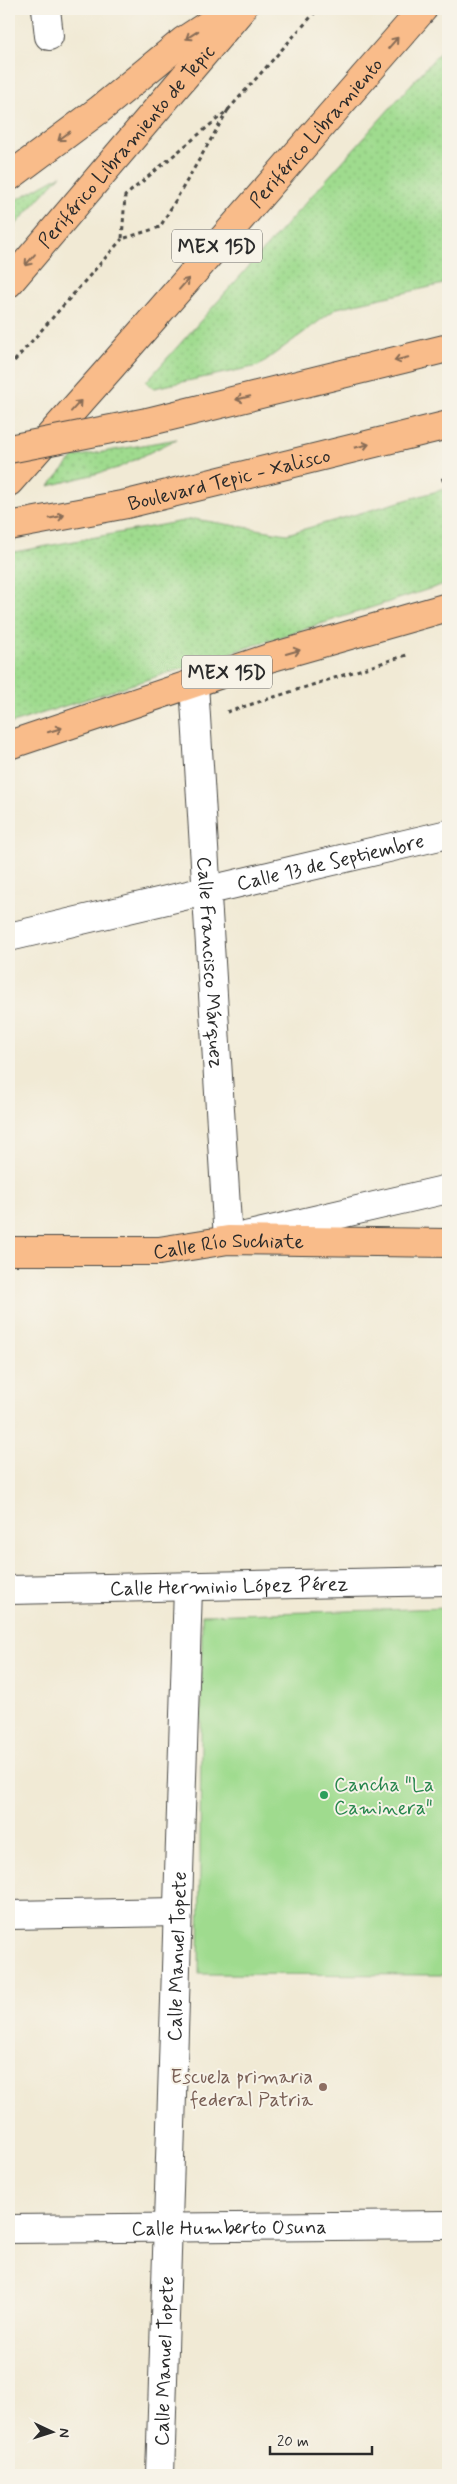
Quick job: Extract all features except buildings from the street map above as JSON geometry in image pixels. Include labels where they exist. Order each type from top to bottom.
[{"type":"main road","points":[[9,178],[99,110],[183,41],[232,9]]},
{"type":"main road","name":"Periférico Libramiento de Tepic","points":[[9,283],[242,9]]},
{"type":"main road","name":"Periférico Libramiento","points":[[9,482],[423,9]]},
{"type":"main road","points":[[9,449],[147,422],[448,348]]},
{"type":"main road","name":"Boulevard Tepic - Xalisco","points":[[9,526],[128,504],[448,425]]},
{"type":"main road","name":"MEX 15D","points":[[9,744],[269,658],[448,607]]},
{"type":"main road","name":"Calle Río Suchiate","points":[[9,1251],[159,1251],[228,1240],[448,1243]]},
{"type":"street","points":[[46,9],[49,36]]},
{"type":"street","name":"Calle Francisco Márquez","points":[[194,684],[228,1240]]},
{"type":"street","name":"Calle 13 de Septiembre","points":[[9,937],[448,834]]},
{"type":"street","points":[[228,1240],[448,1189]]},
{"type":"street","name":"Calle Herminio López Pérez","points":[[9,1590],[448,1582]]},
{"type":"street","name":"Calle Manuel Topete","points":[[160,2475],[188,1588]]},
{"type":"street","points":[[9,1915],[178,1912]]},
{"type":"street","name":"Calle Humberto Osuna","points":[[9,2229],[448,2225]]},
{"type":"path","points":[[122,239],[125,196],[228,110],[318,9]]},
{"type":"path","points":[[9,367],[122,239],[160,227],[228,110]]},
{"type":"path","points":[[448,474],[442,476],[448,499]]},
{"type":"path","points":[[197,721],[411,653]]},
{"type":"green space","points":[[448,43],[448,283],[337,308],[258,366],[154,388],[146,382]]},
{"type":"green space","points":[[61,175],[9,232],[9,204]]},
{"type":"green space","points":[[177,439],[118,468],[49,486],[74,457]]},
{"type":"green space","points":[[448,488],[448,583],[9,724],[9,553],[194,519],[287,534]]},
{"type":"green space","name":"Cancha \"La Caminera\"","points":[[448,1608],[448,1975],[199,1974],[202,1615]]},
{"type":"place","name":"Cancha \"La Caminera\"","points":[[324,1795]]},
{"type":"place","name":"Escuela primaria federal Patria","points":[[323,2087]]}]
